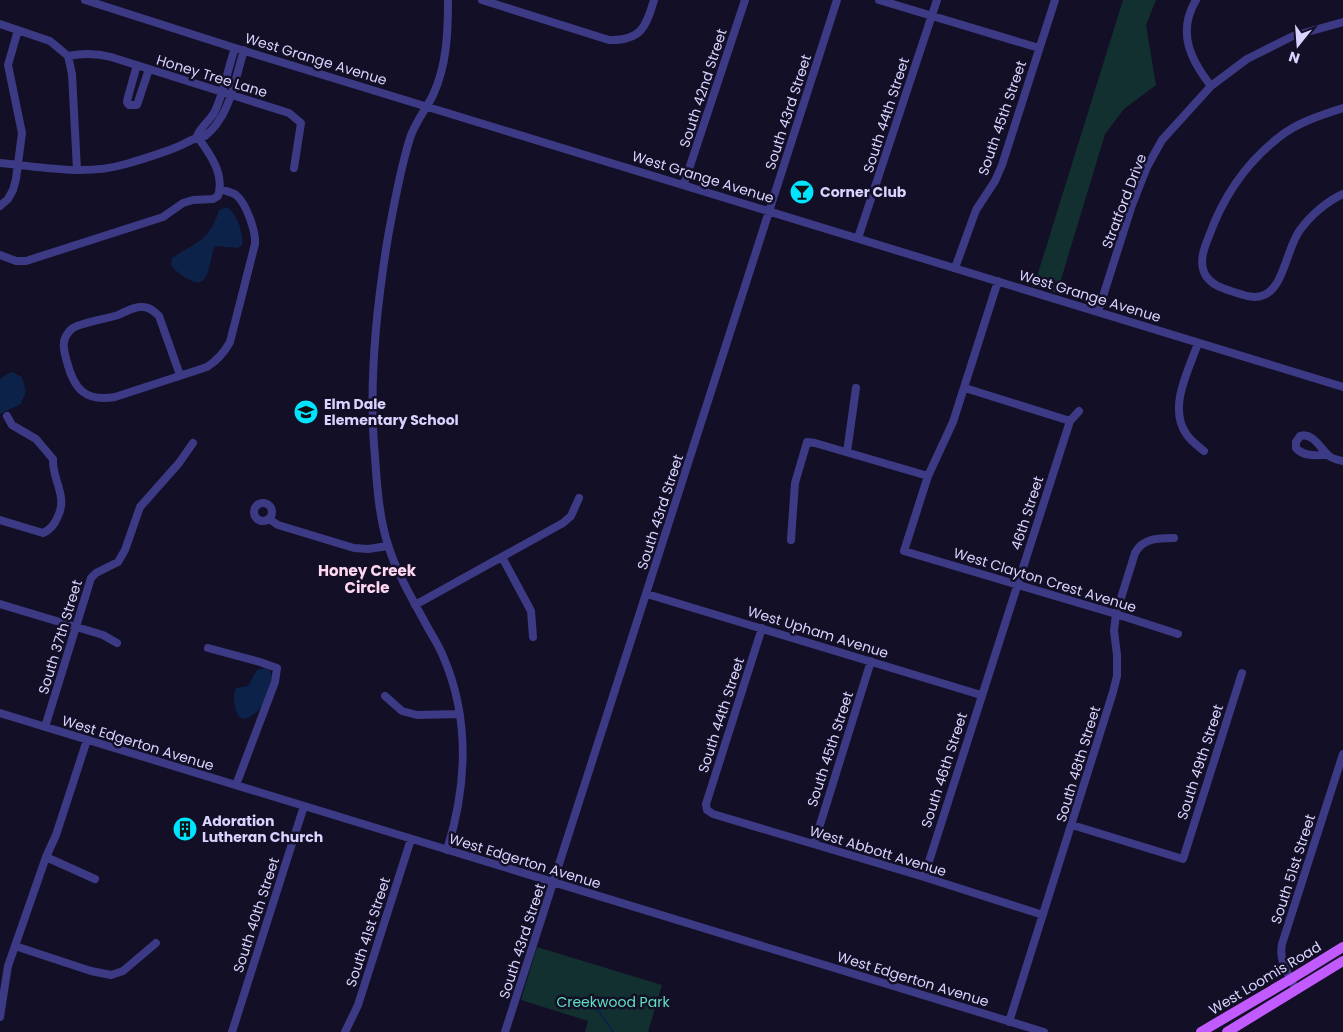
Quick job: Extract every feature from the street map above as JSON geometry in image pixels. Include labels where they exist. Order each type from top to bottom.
[{"type":"main road","name":"West Loomis Road","points":[[1201,1032],[1343,946]]},
{"type":"main road","name":"West Loomis Road","points":[[1228,1032],[1343,961]]},
{"type":"street","name":"West Grange Avenue","points":[[84,0],[94,1],[235,48],[427,105],[1343,387]]},
{"type":"street","points":[[447,850],[456,821],[461,793],[464,755],[459,714],[455,692],[443,655],[415,605],[388,546],[381,514],[374,455],[373,399],[375,326],[395,199],[410,136],[433,96],[443,65],[447,42],[448,0]]},
{"type":"street","points":[[482,0],[609,40],[621,40],[635,36],[648,21],[654,0]]},
{"type":"street","name":"South 42nd Street","points":[[684,184],[745,0]]},
{"type":"street","name":"South 43rd Street","points":[[505,1032],[837,0]]},
{"type":"street","points":[[879,0],[1039,48]]},
{"type":"street","name":"South 44th Street","points":[[858,238],[937,0]]},
{"type":"street","name":"South 45th Street","points":[[955,268],[976,210],[995,181],[1002,165],[1055,0]]},
{"type":"street","points":[[1196,0],[1189,12],[1187,35],[1190,52],[1197,68],[1211,86]]},
{"type":"street","name":"Stratford Drive","points":[[1098,312],[1132,205],[1162,140],[1211,86],[1246,59],[1293,36],[1343,22]]},
{"type":"street","points":[[0,24],[50,41],[68,56],[72,74],[76,170]]},
{"type":"street","points":[[0,206],[8,199],[13,190],[22,133],[8,65],[18,30]]},
{"type":"street","points":[[197,136],[200,129],[214,112],[235,48]]},
{"type":"street","points":[[0,163],[76,170],[101,170],[179,147],[197,136],[205,136],[218,123],[224,111],[244,50]]},
{"type":"street","name":"Honey Tree Lane","points":[[68,56],[82,53],[97,54],[289,113],[301,122],[294,168]]},
{"type":"street","points":[[137,66],[128,97],[127,102],[129,105],[137,105],[149,69]]},
{"type":"street","points":[[1343,108],[1314,118],[1280,136],[1236,181],[1218,212],[1203,252],[1202,263],[1205,274],[1219,287],[1253,297],[1263,296],[1270,292],[1278,282],[1300,230],[1324,206],[1343,194]]},
{"type":"street","points":[[0,255],[26,261],[163,217],[193,200],[213,200],[218,196],[220,190],[217,168],[197,136]]},
{"type":"street","points":[[180,375],[160,316],[152,309],[144,306],[76,327],[69,332],[64,340],[63,348],[70,375],[75,385],[92,397],[102,399],[115,397],[207,366],[217,360],[225,352],[230,342],[256,235],[236,195],[220,190]]},
{"type":"street","points":[[791,540],[795,483],[807,442],[928,476],[954,422],[998,281]]},
{"type":"street","points":[[1198,342],[1179,405],[1181,427],[1188,437],[1204,451]]},
{"type":"street","points":[[847,452],[856,388]]},
{"type":"street","points":[[965,388],[1070,421],[1079,411]]},
{"type":"street","points":[[0,520],[43,533],[48,531],[56,522],[62,504],[61,494],[52,468],[53,459],[36,439],[12,425],[7,416]]},
{"type":"street","name":"46th Street","points":[[990,670],[1070,421]]},
{"type":"street","name":"South 37th Street","points":[[45,727],[91,578],[96,573],[118,562],[125,550],[140,507],[179,463],[192,443]]},
{"type":"street","points":[[1327,454],[1343,461]]},
{"type":"street","name":"West Clayton Crest Avenue","points":[[928,476],[904,551],[1178,634]]},
{"type":"street","points":[[415,605],[563,523],[571,516],[579,498]]},
{"type":"street","points":[[269,519],[278,525],[354,548],[368,549],[388,546]]},
{"type":"street","name":"South 48th Street","points":[[1009,1022],[1114,692],[1117,676],[1114,631],[1116,614],[1134,553],[1138,546],[1151,539],[1174,538]]},
{"type":"street","points":[[502,556],[531,611],[533,637]]},
{"type":"street","name":"West Upham Avenue","points":[[647,594],[982,695]]},
{"type":"street","points":[[0,604],[103,636],[117,643]]},
{"type":"street","name":"South 44th Street","points":[[707,810],[706,804],[762,628]]},
{"type":"street","points":[[208,648],[277,668],[275,682],[236,785]]},
{"type":"street","name":"South 45th Street","points":[[814,844],[871,662]]},
{"type":"street","name":"South 46th Street","points":[[924,877],[990,670]]},
{"type":"street","name":"South 49th Street","points":[[1072,825],[1183,859],[1242,673]]},
{"type":"street","points":[[385,696],[402,711],[417,715],[459,714]]},
{"type":"street","name":"West Edgerton Avenue","points":[[0,713],[1044,1032]]},
{"type":"street","points":[[0,1017],[4,983],[15,946],[46,857],[56,835],[87,740]]},
{"type":"street","name":"South 51st Street","points":[[1297,990],[1282,959],[1282,944],[1343,754]]},
{"type":"street","name":"South 40th Street","points":[[232,1032],[304,806]]},
{"type":"street","name":"West Abbott Avenue","points":[[707,810],[713,814],[924,877],[1043,915]]},
{"type":"street","name":"South 41st Street","points":[[346,1032],[358,1005],[411,839]]},
{"type":"street","points":[[46,857],[95,879]]},
{"type":"street","points":[[15,946],[112,975],[123,971],[156,943]]},
{"type":"green space","points":[[1123,0],[1156,0],[1146,25],[1156,85],[1124,109],[1105,134],[1057,293],[1034,286]]},
{"type":"green space","name":"Creekwood Park","points":[[537,947],[662,985],[648,1032],[585,1032],[588,1021],[521,1000]]},
{"type":"water","points":[[227,207],[234,214],[239,224],[242,245],[238,248],[215,246],[205,278],[202,282],[197,283],[190,280],[175,270],[171,265],[172,258],[201,240],[211,229],[219,210]]},
{"type":"water","points":[[12,372],[22,377],[26,391],[21,404],[0,414],[0,379]]},
{"type":"water","points":[[269,669],[272,676],[268,697],[255,714],[242,719],[234,705],[236,688],[248,686],[257,670]]},
{"type":"waterway","points":[[575,996],[593,1006],[605,1019],[613,1032]]},
{"type":"place","name":"Corner Club","points":[[802,192]]},
{"type":"place","name":"Elm Dale Elementary School","points":[[306,412]]},
{"type":"place","name":"Adoration Lutheran Church","points":[[185,829]]},
{"type":"district","name":"Honey Creek Circle","points":[[367,578]]}]
